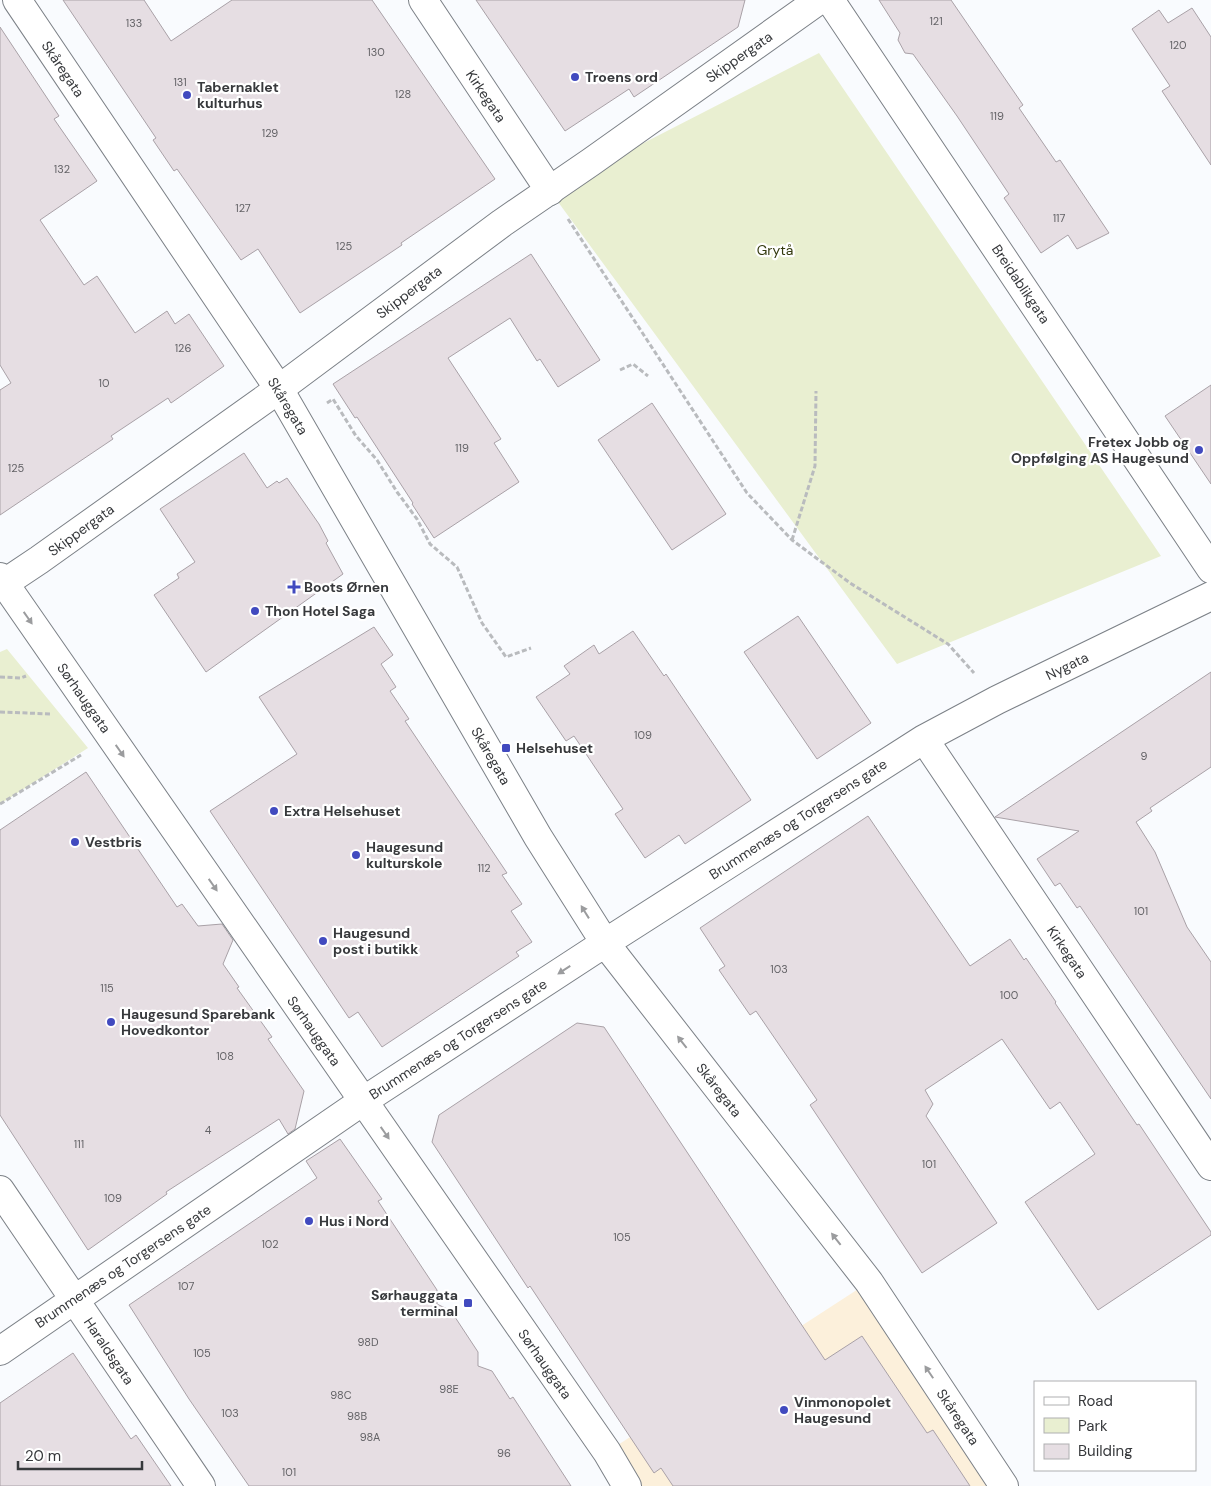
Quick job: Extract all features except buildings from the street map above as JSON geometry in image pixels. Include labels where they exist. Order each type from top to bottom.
[{"type":"street","name":"Skåregata","points":[[17,0],[279,389],[538,837],[605,943],[869,1282],[1004,1486]]},
{"type":"street","name":"Kirkegata","points":[[423,0],[550,191]]},
{"type":"street","name":"Skippergata","points":[[1,582],[279,389],[502,223],[819,0]]},
{"type":"street","name":"Breidablikgata","points":[[830,0],[1211,569]]},
{"type":"street","name":"Sørhauggata","points":[[1,582],[607,1452],[627,1486]]},
{"type":"street","name":"Nygata","points":[[924,738],[997,700],[1211,596]]},
{"type":"street","name":"Kirkegata","points":[[924,738],[1211,1166]]},
{"type":"street","name":"Brummenæs og Torgersens gate","points":[[0,1350],[363,1101],[924,738]]},
{"type":"street","name":"Haraldsgata","points":[[0,1190],[201,1486]]},
{"type":"path","points":[[550,191],[746,493],[792,540],[850,583],[948,644],[997,700]]},
{"type":"path","points":[[620,370],[633,364],[648,376]]},
{"type":"path","points":[[792,540],[815,466],[816,391]]},
{"type":"path","points":[[325,404],[333,399],[356,436],[377,460],[417,519],[430,544],[456,568],[482,623],[506,658],[531,648]]},
{"type":"path","points":[[0,677],[20,678],[32,674]]},
{"type":"path","points":[[0,712],[53,714]]},
{"type":"path","points":[[0,804],[86,752]]},
{"type":"shaded area","points":[[869,1282],[1004,1486],[627,1486],[607,1452]]},
{"type":"green space","name":"Grytå","points":[[819,53],[1161,556],[897,664],[550,191]]},
{"type":"green space","points":[[7,649],[88,748],[0,804],[0,652]]},
{"type":"place","name":"Troens ord","points":[[575,77]]},
{"type":"place","name":"Tabernaklet kulturhus","points":[[187,95]]},
{"type":"place","name":"Fretex Jobb og Oppfølging AS Haugesund","points":[[1199,450]]},
{"type":"place","name":"Boots Ørnen","points":[[294,587]]},
{"type":"place","name":"Thon Hotel Saga","points":[[255,611]]},
{"type":"place","name":"Helsehuset","points":[[506,748]]},
{"type":"place","name":"Extra Helsehuset","points":[[274,811]]},
{"type":"place","name":"Vestbris","points":[[75,842]]},
{"type":"place","name":"Haugesund kulturskole","points":[[356,855]]},
{"type":"place","name":"Haugesund post i butikk","points":[[323,941]]},
{"type":"place","name":"Haugesund Sparebank Hovedkontor","points":[[111,1022]]},
{"type":"place","name":"Hus i Nord","points":[[309,1221]]},
{"type":"place","name":"Sørhauggata terminal","points":[[468,1303]]},
{"type":"place","name":"Vinmonopolet Haugesund","points":[[784,1410]]}]
